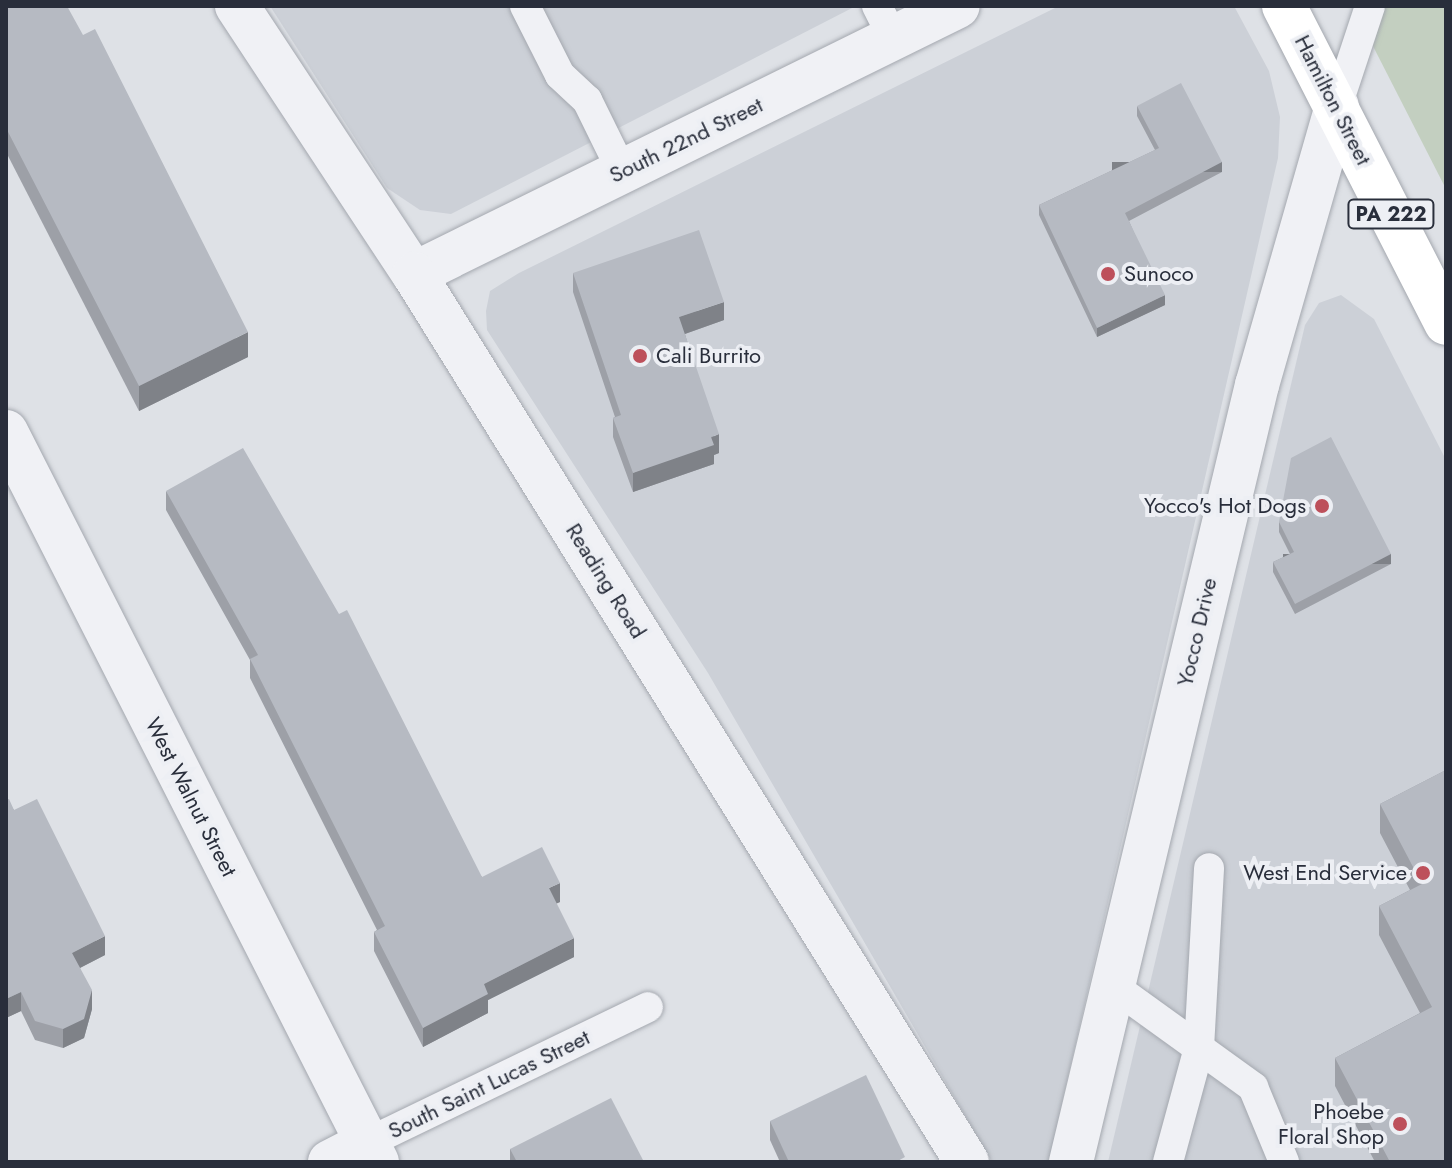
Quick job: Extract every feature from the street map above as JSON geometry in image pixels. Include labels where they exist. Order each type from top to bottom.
[{"type":"main road","name":"Hamilton Street","points":[[1284,6],[1446,323]]},
{"type":"street","name":"Reading Road","points":[[237,6],[414,274],[967,1162]]},
{"type":"street","name":"South 22nd Street","points":[[414,274],[622,171],[885,22],[958,6]]},
{"type":"street","name":"Yocco Drive","points":[[1071,1162],[1257,385],[1337,106]]},
{"type":"street","name":"West Walnut Street","points":[[6,432],[17,480],[358,1156]]},
{"type":"lane","points":[[525,6],[560,75],[587,100],[622,171]]},
{"type":"lane","points":[[1337,106],[1370,6]]},
{"type":"lane","points":[[1168,1162],[1199,1048],[1209,868]]},
{"type":"lane","points":[[1113,986],[1253,1087],[1284,1162]]},
{"type":"lane","name":"South Saint Lucas Street","points":[[358,1156],[648,1007]]},
{"type":"shaded area","points":[[270,6],[856,6],[451,214],[420,210],[387,188]]},
{"type":"shaded area","points":[[1059,6],[1234,6],[1269,71],[1280,117],[1278,158],[1050,1156],[1047,1162],[992,1162],[708,673],[487,330],[486,311],[490,291],[519,273]]},
{"type":"shaded area","points":[[1341,295],[1374,319],[1446,460],[1446,1162],[1108,1162],[1305,325],[1319,303]]},
{"type":"green space","points":[[1353,6],[1446,6],[1446,189],[1377,54]]},
{"type":"building","points":[[6,6],[67,6],[83,35],[95,29],[248,332],[139,386],[6,128]]},
{"type":"building","points":[[1181,83],[1222,162],[1125,213],[1165,295],[1097,328],[1039,205],[1159,148],[1137,106]]},
{"type":"building","name":"Cali Burrito","points":[[699,230],[724,302],[679,317],[719,434],[711,437],[714,445],[633,473],[613,418],[621,415],[573,273]]},
{"type":"building","name":"Yocco's Hot Dogs","points":[[1331,437],[1391,554],[1295,604],[1273,562],[1294,552],[1279,522],[1291,458]]},
{"type":"building","points":[[243,448],[339,614],[347,610],[482,877],[542,847],[560,883],[549,888],[574,938],[484,984],[488,994],[423,1028],[374,932],[385,926],[250,659],[258,655],[166,491]]},
{"type":"building","points":[[1446,770],[1446,1162],[1390,1162],[1335,1058],[1432,1007],[1379,906],[1422,884],[1380,804]]},
{"type":"building","points":[[9,799],[14,810],[37,799],[105,936],[72,953],[92,990],[84,1019],[63,1029],[35,1021],[21,992],[6,999],[6,800]]},
{"type":"building","points":[[866,1075],[905,1157],[896,1162],[789,1162],[770,1121]]},
{"type":"building","points":[[611,1098],[644,1162],[517,1162],[510,1149]]},
{"type":"place","name":"Sunoco","points":[[1108,274]]},
{"type":"place","name":"Cali Burrito","points":[[640,356]]},
{"type":"place","name":"Yocco's Hot Dogs","points":[[1322,506]]},
{"type":"place","name":"West End Service","points":[[1423,873]]},
{"type":"place","name":"Phoebe Floral Shop","points":[[1400,1124]]}]
